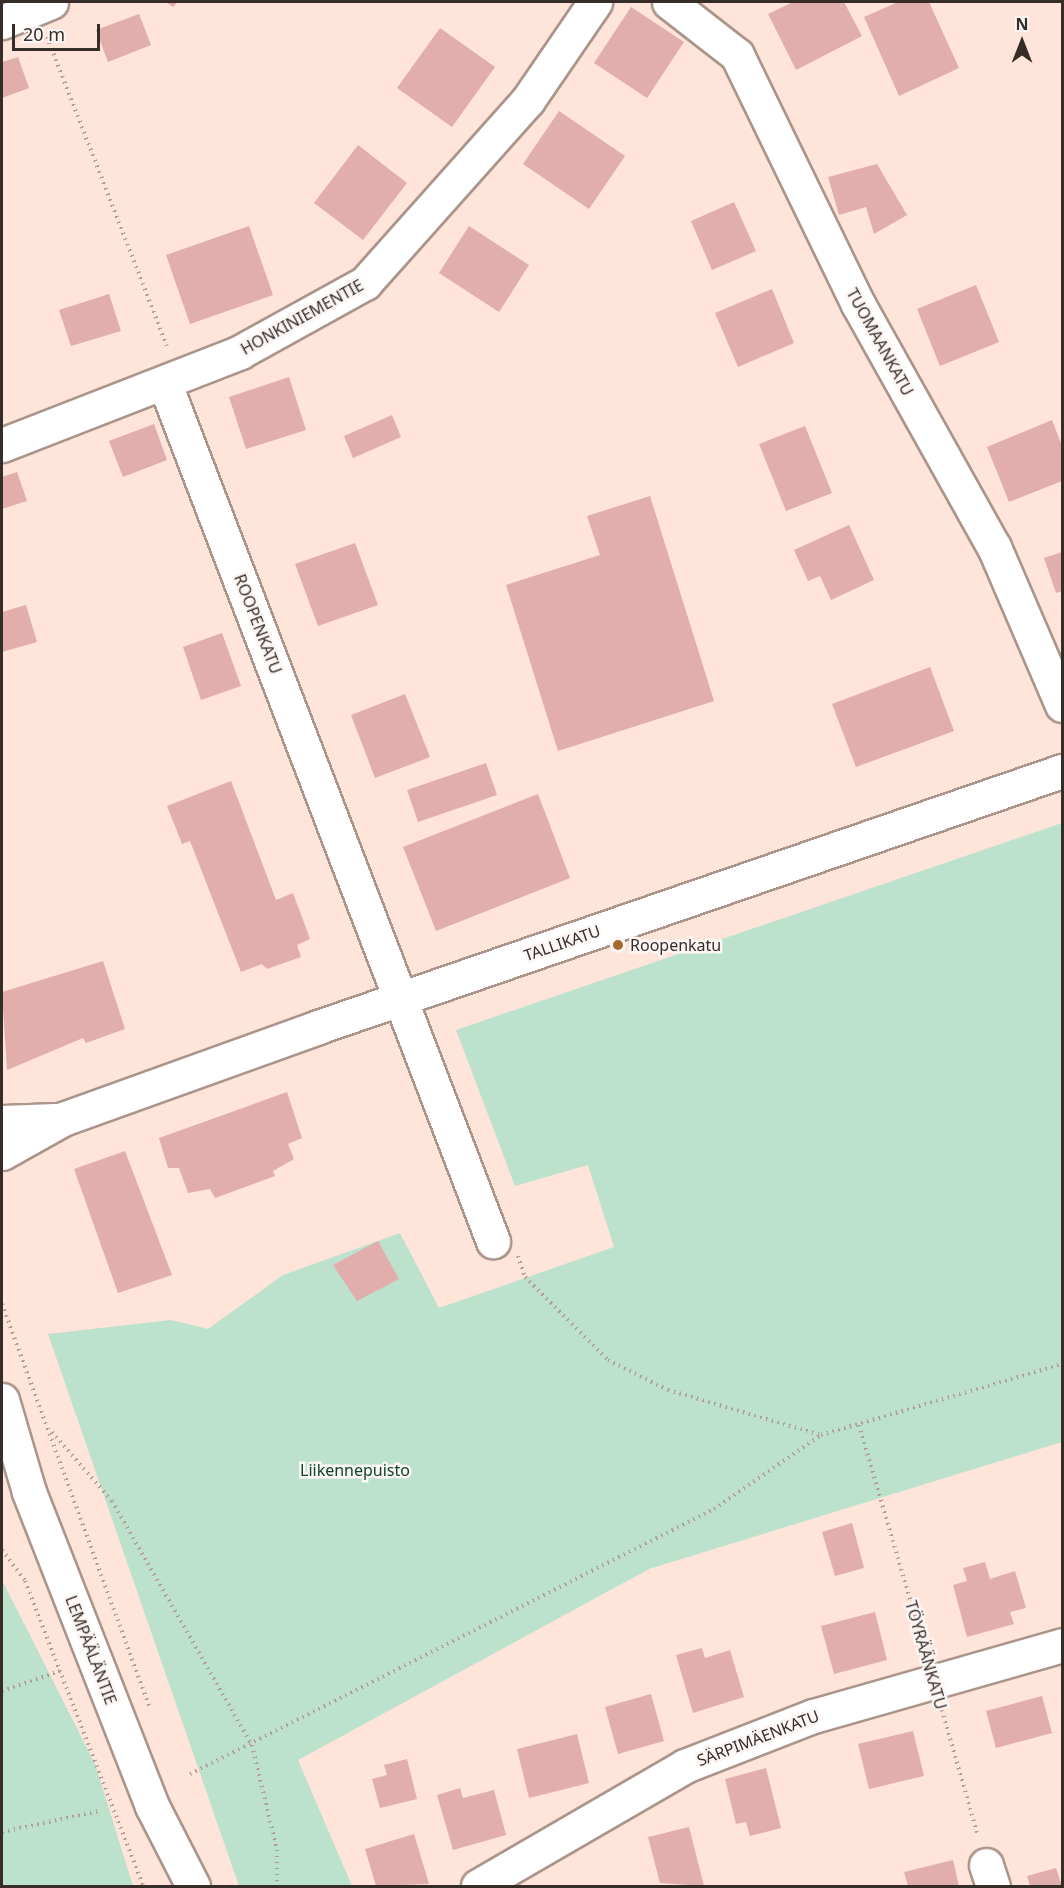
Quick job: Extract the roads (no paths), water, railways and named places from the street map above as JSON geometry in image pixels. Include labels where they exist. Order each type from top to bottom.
[{"type":"street","name":"HONKINIEMENTIE","points":[[2,445],[172,381],[240,352],[365,283],[528,100],[594,2]]},
{"type":"street","name":"TUOMAANKATU","points":[[669,2],[737,55],[858,304],[994,548],[1062,705]]},
{"type":"street","points":[[2,22],[43,5]]},
{"type":"street","name":"ROOPENKATU","points":[[172,381],[404,998],[504,1243]]},
{"type":"street","name":"TALLIKATU","points":[[2,1153],[63,1119],[404,998],[1062,771]]},
{"type":"street","name":"TALLIKATU","points":[[2,1122],[63,1119]]},
{"type":"street","name":"LEMPÄÄLÄNTIE","points":[[2,1400],[29,1492],[153,1808],[193,1887]]},
{"type":"street","name":"LEMPÄÄLÄNTIE","points":[[2,1445],[29,1492]]},
{"type":"street","name":"SÄRPIMÄENKATU","points":[[478,1887],[685,1766],[813,1716],[1062,1645]]},
{"type":"street","name":"LEMPÄÄLÄNTIE","points":[[153,1808],[174,1887]]},
{"type":"place","name":"Roopenkatu","points":[[618,945]]},
{"type":"park label","name":"Liikennepuisto","points":[[355,1470]]}]
